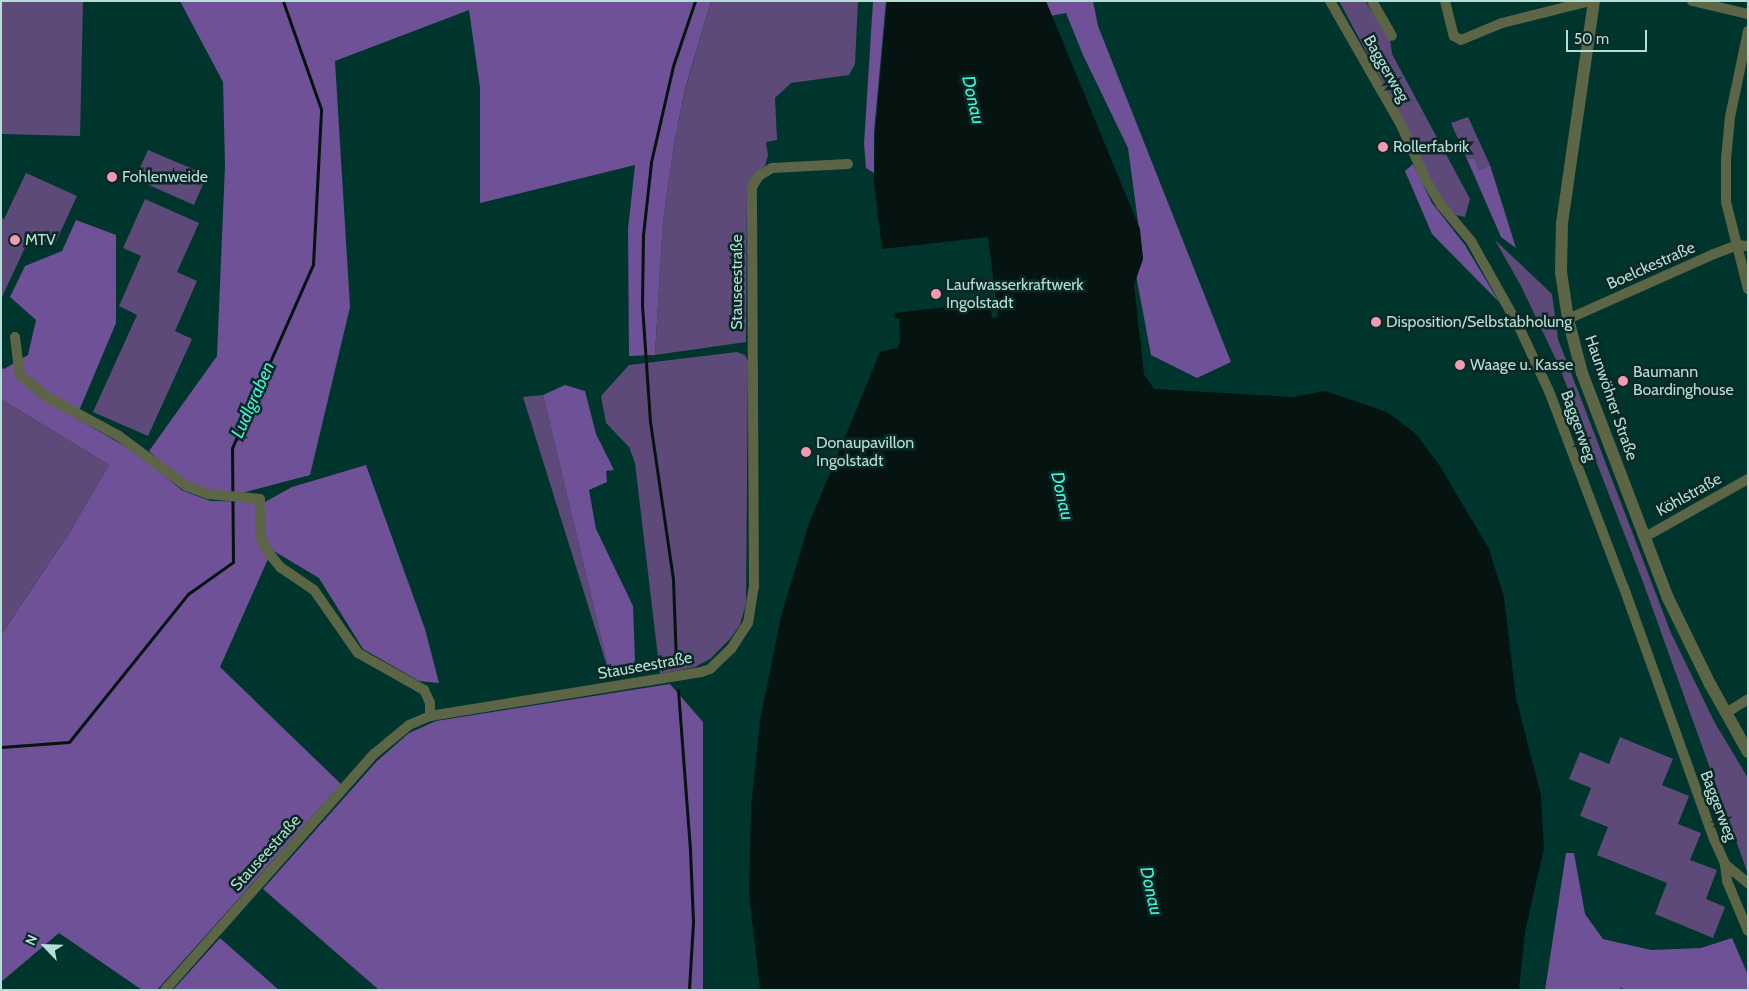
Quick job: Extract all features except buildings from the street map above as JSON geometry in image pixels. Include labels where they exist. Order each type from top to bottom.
[{"type":"street","name":"Baggerweg","points":[[1330,1],[1401,125],[1426,180],[1441,205],[1471,241],[1496,284],[1549,391],[1725,864],[1727,880],[1748,931]]},
{"type":"street","points":[[1372,1],[1392,36]]},
{"type":"street","points":[[1445,1],[1454,36],[1460,40],[1502,23],[1590,1]]},
{"type":"street","name":"Haunwöhrer Straße","points":[[1594,1],[1562,223],[1561,272],[1568,319],[1582,373],[1681,626],[1748,752]]},
{"type":"street","points":[[1692,1],[1748,14]]},
{"type":"street","points":[[1748,31],[1730,117],[1726,159],[1726,202],[1742,245],[1748,289]]},
{"type":"street","name":"Stauseestraße","points":[[165,990],[374,754],[409,725],[430,716],[701,672],[710,668],[732,649],[748,623],[754,587],[752,188],[759,176],[772,168],[848,164]]},
{"type":"street","name":"Boelckestraße","points":[[1568,319],[1742,245]]},
{"type":"street","points":[[15,337],[20,375],[25,380],[47,396],[119,436],[173,480],[199,492],[260,499],[261,538],[280,567],[314,590],[358,653],[382,670],[424,690],[430,702],[430,716]]},
{"type":"street","name":"Köhlstraße","points":[[1645,537],[1748,479]]},
{"type":"street","points":[[1726,713],[1748,699]]},
{"type":"street","name":"Baggerweg","points":[[1725,864],[1748,883]]},
{"type":"shaded area","points":[[1,1],[83,1],[80,136],[1,134]]},
{"type":"shaded area","points":[[180,1],[711,1],[685,89],[674,145],[663,221],[655,355],[629,356],[628,229],[635,165],[480,203],[480,88],[469,10],[335,61],[350,307],[310,475],[242,493],[198,489],[178,478],[149,451],[217,356],[225,165],[223,82]]},
{"type":"shaded area","points":[[711,1],[858,1],[855,64],[849,75],[791,83],[775,98],[777,140],[766,142],[768,155],[765,166],[754,175],[747,191],[746,342],[655,355],[663,221],[674,145],[685,90]]},
{"type":"shaded area","points":[[873,1],[886,1],[874,132],[874,173],[866,168],[864,144]]},
{"type":"shaded area","points":[[1046,1],[1093,1],[1098,26],[1231,362],[1197,378],[1151,355],[1136,275],[1143,259],[1128,148],[1083,55],[1066,13],[1050,16]]},
{"type":"shaded area","points":[[1339,1],[1365,1],[1390,38],[1392,54],[1470,199],[1465,217],[1456,215],[1447,206],[1430,178],[1404,122]]},
{"type":"shaded area","points":[[1468,117],[1490,165],[1479,170],[1474,158],[1467,159],[1451,123]]},
{"type":"shaded area","points":[[148,150],[207,175],[194,205],[135,179]]},
{"type":"shaded area","points":[[1474,158],[1479,170],[1490,165],[1516,248],[1501,237],[1467,159]]},
{"type":"shaded area","points":[[1413,164],[1432,203],[1465,245],[1499,302],[1432,234],[1405,171]]},
{"type":"shaded area","name":"MTV","points":[[26,173],[77,196],[54,246],[31,235],[1,299],[1,218],[4,219]]},
{"type":"shaded area","points":[[145,199],[199,223],[177,272],[197,281],[175,331],[192,339],[148,436],[93,412],[137,315],[119,306],[141,256],[123,248]]},
{"type":"shaded area","points":[[76,220],[116,235],[116,323],[76,418],[135,452],[183,491],[211,501],[265,502],[292,487],[366,465],[425,629],[439,683],[419,681],[363,649],[319,578],[272,550],[220,667],[341,784],[157,990],[142,990],[59,933],[1,982],[1,635],[68,535],[109,465],[1,399],[1,367],[4,369],[28,355],[36,320],[10,297],[25,266],[62,251]]},
{"type":"shaded area","points":[[1495,240],[1552,294],[1558,339],[1671,633],[1715,723],[1748,778],[1748,874],[1643,582],[1559,366],[1521,286]]},
{"type":"shaded area","points":[[737,352],[745,355],[748,361],[746,604],[740,625],[730,639],[710,659],[695,667],[660,674],[635,463],[629,447],[606,423],[601,396],[629,365]]},
{"type":"shaded area","points":[[565,385],[585,391],[596,434],[614,470],[606,471],[607,482],[589,490],[596,529],[633,606],[635,660],[629,674],[611,679],[543,395]]},
{"type":"shaded area","points":[[543,395],[611,679],[523,397]]},
{"type":"shaded area","points":[[1,399],[109,465],[68,535],[1,635]]},
{"type":"shaded area","points":[[670,684],[703,722],[703,990],[379,990],[263,889],[377,761],[409,733],[436,721]]},
{"type":"shaded area","points":[[1620,737],[1673,759],[1662,785],[1689,796],[1678,824],[1701,833],[1690,860],[1717,870],[1706,899],[1725,907],[1713,938],[1655,914],[1667,883],[1597,855],[1608,827],[1580,816],[1591,788],[1569,779],[1580,752],[1609,764]]},
{"type":"shaded area","points":[[1566,853],[1574,853],[1585,914],[1603,939],[1651,950],[1701,948],[1732,938],[1748,975],[1748,990],[1545,990]]},
{"type":"shaded area","points":[[220,938],[279,990],[173,990]]},
{"type":"water","name":"Donau","points":[[887,1],[1046,1],[1140,229],[1143,259],[1134,285],[1144,374],[1154,389],[1293,397],[1325,391],[1387,412],[1416,434],[1440,466],[1489,549],[1504,597],[1516,698],[1541,795],[1544,848],[1525,932],[1519,990],[760,990],[749,894],[751,806],[760,720],[781,616],[808,526],[880,352],[897,348],[900,343],[899,318],[895,319],[894,313],[990,302],[992,318],[998,317],[988,237],[882,249],[874,183],[875,133]]},
{"type":"waterway","name":"Ludlgraben","points":[[1,747],[69,742],[188,594],[233,562],[232,448],[313,264],[321,109],[283,1]]},
{"type":"waterway","points":[[676,662],[673,579],[650,422],[642,305],[643,235],[651,162],[673,66],[695,1]]},
{"type":"waterway","points":[[678,690],[690,850],[693,922],[689,990]]},
{"type":"place","name":"Rollerfabrik","points":[[1383,147]]},
{"type":"place","name":"Fohlenweide","points":[[112,177]]},
{"type":"place","name":"MTV","points":[[15,240]]},
{"type":"place","name":"Laufwasserkraftwerk Ingolstadt","points":[[936,294]]},
{"type":"place","name":"Disposition/Selbstabholung","points":[[1376,322]]},
{"type":"place","name":"Waage u. Kasse","points":[[1460,365]]},
{"type":"place","name":"Baumann Boardinghouse","points":[[1623,381]]},
{"type":"place","name":"Donaupavillon Ingolstadt","points":[[806,452]]}]
